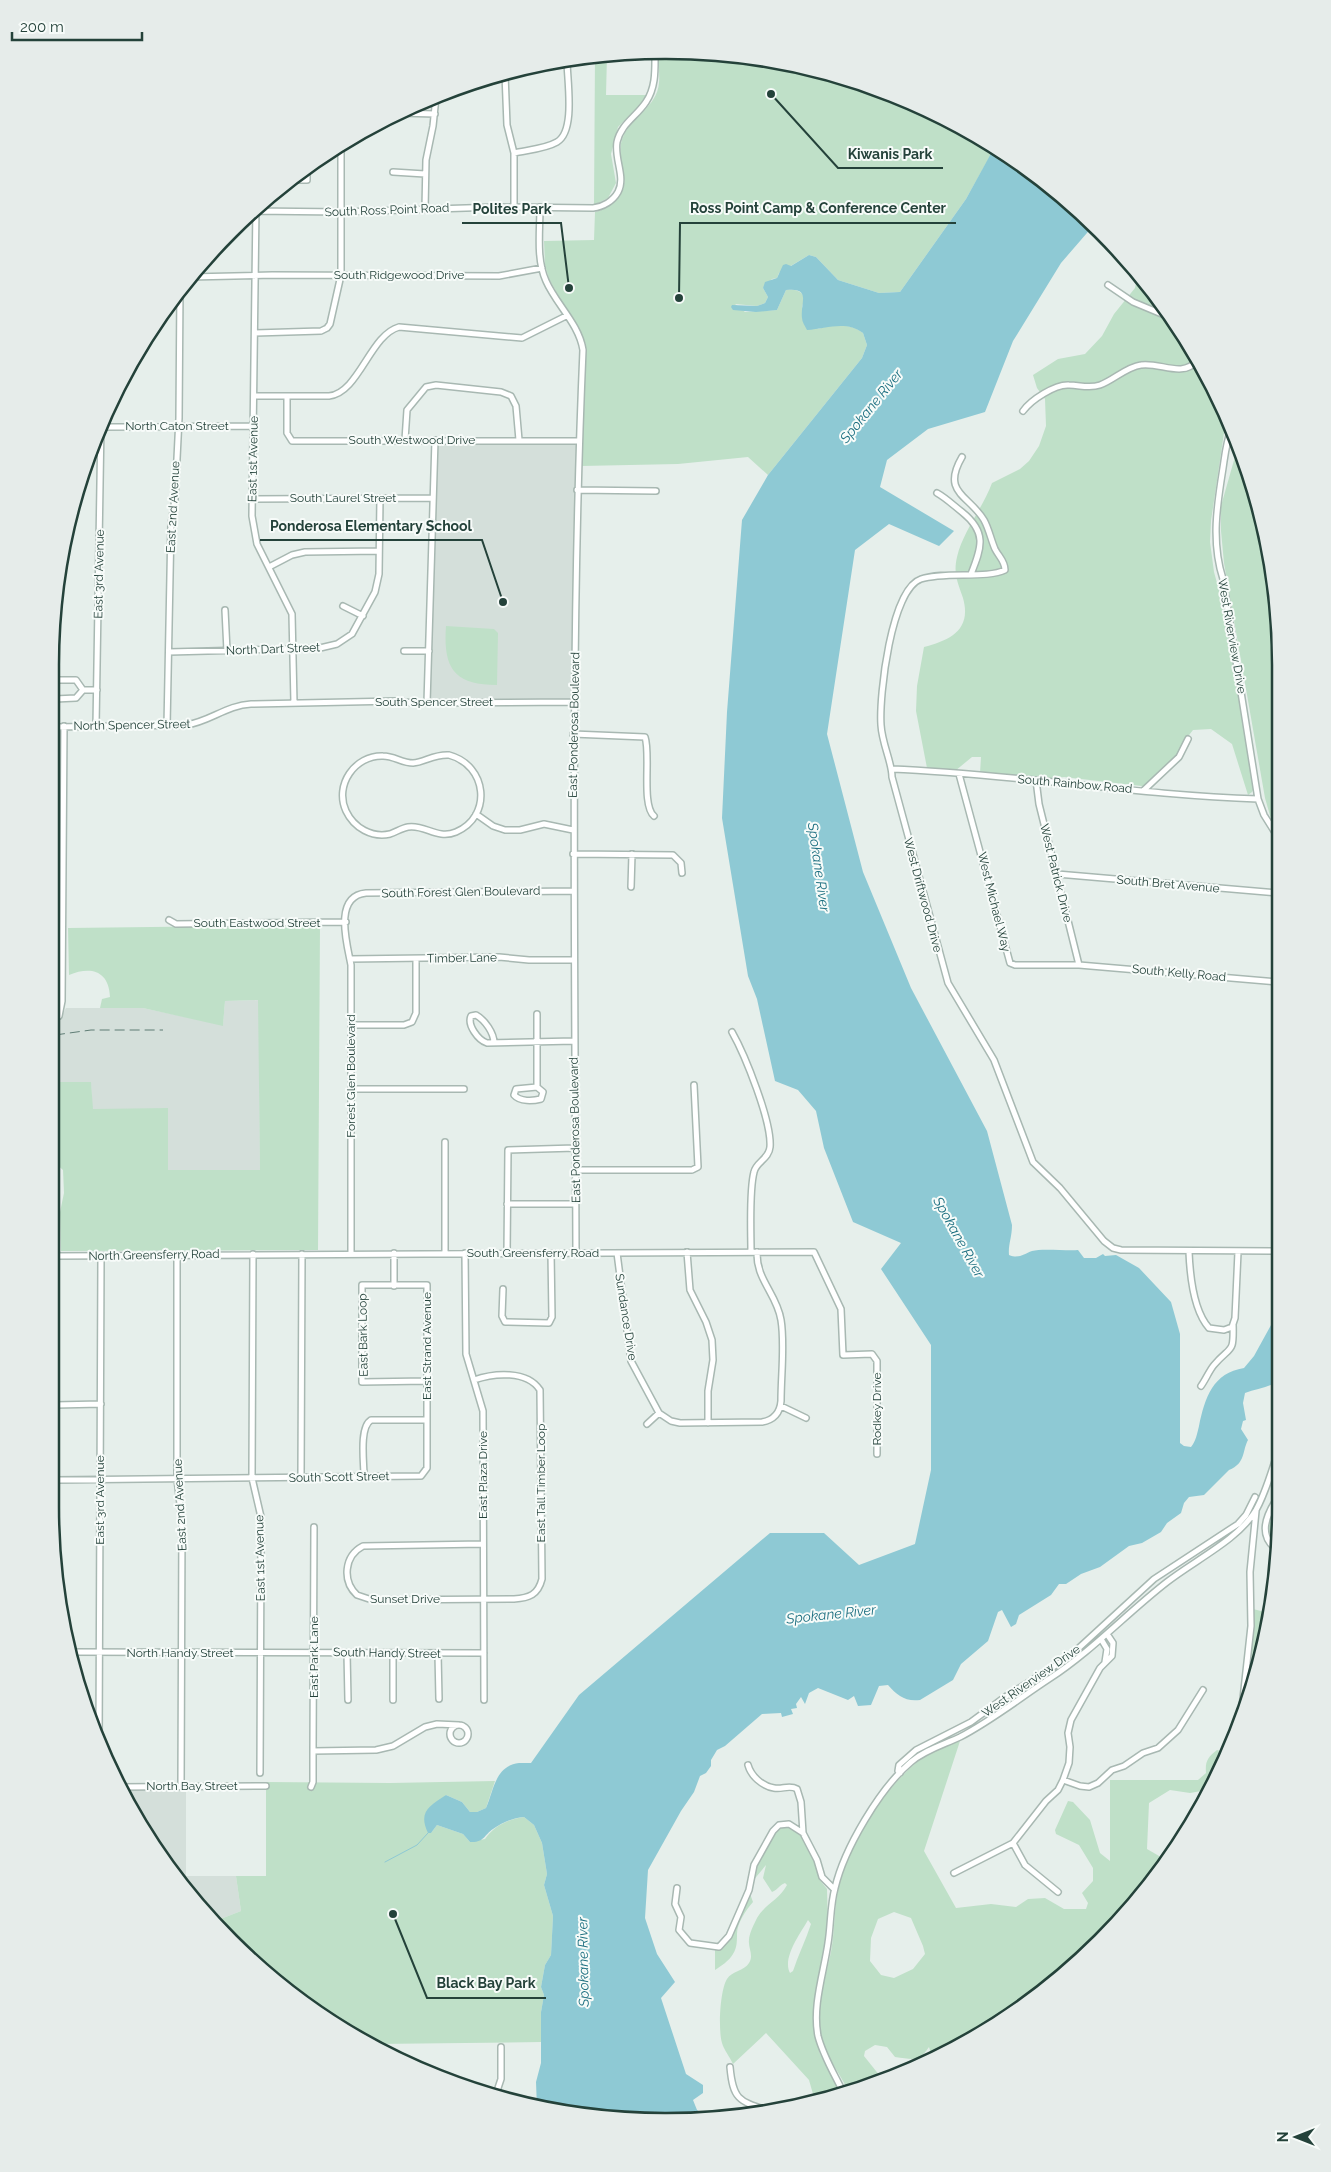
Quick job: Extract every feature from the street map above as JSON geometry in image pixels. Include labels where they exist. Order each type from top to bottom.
[{"type":"street","name":"South Ross Point Road","points":[[264,210],[340,212],[514,207],[593,208],[606,204],[617,193],[621,179],[617,161],[617,144],[624,126],[642,108],[651,93],[655,77],[655,59]]},
{"type":"street","points":[[514,153],[553,144],[563,137],[568,122],[567,67]]},
{"type":"street","points":[[505,80],[507,125],[514,153],[514,207]]},
{"type":"street","points":[[425,209],[427,150],[436,104]]},
{"type":"street","points":[[414,113],[435,114]]},
{"type":"street","points":[[255,333],[313,332],[321,331],[328,327],[342,275],[341,153]]},
{"type":"street","points":[[392,172],[425,174]]},
{"type":"street","name":"East Ponderosa Boulevard","points":[[540,208],[542,268],[546,282],[577,333],[583,350],[577,490],[573,734],[576,1252]]},
{"type":"street","name":"East 1st Avenue","points":[[254,219],[255,333],[252,499],[254,533],[292,614],[294,703]]},
{"type":"street","name":"South Ridgewood Drive","points":[[199,277],[499,276],[542,268]]},
{"type":"street","points":[[1108,286],[1133,302],[1158,312]]},
{"type":"street","name":"East 2nd Avenue","points":[[167,726],[171,525],[175,499],[178,426],[180,302]]},
{"type":"street","points":[[254,396],[338,395],[344,390],[387,334],[395,328],[404,327],[522,338],[566,316]]},
{"type":"street","points":[[1023,411],[1036,398],[1062,385],[1091,388],[1139,366],[1181,369],[1193,366]]},
{"type":"street","points":[[405,440],[407,410],[422,390],[433,385],[501,392],[511,396],[516,406],[519,440]]},
{"type":"street","name":"South Westwood Drive","points":[[287,396],[287,433],[292,441],[579,441]]},
{"type":"street","name":"North Caton Street","points":[[109,425],[253,426]]},
{"type":"street","name":"West Riverview Drive","points":[[1228,439],[1216,509],[1216,553],[1222,579],[1258,800],[1264,815],[1272,827]]},
{"type":"street","points":[[427,703],[435,440]]},
{"type":"street","name":"East 3rd Avenue","points":[[96,726],[101,444]]},
{"type":"street","name":"West Driftwood Drive","points":[[962,457],[956,467],[955,487],[957,493],[966,499],[984,520],[996,552],[1005,566],[1004,570],[997,574],[970,574],[922,579],[910,586],[901,602],[887,656],[881,713],[882,741],[892,769],[892,777],[915,868],[948,983],[994,1060],[1033,1162],[1060,1188],[1104,1241],[1113,1248],[1121,1250],[1189,1252]]},
{"type":"street","points":[[577,490],[656,491]]},
{"type":"street","points":[[936,493],[965,514],[976,526],[979,533],[979,553],[970,574]]},
{"type":"street","name":"North Dart Street","points":[[169,652],[325,648],[337,644],[352,634],[377,586],[380,498]]},
{"type":"street","name":"South Laurel Street","points":[[252,499],[433,498]]},
{"type":"street","points":[[269,567],[292,555],[305,552],[379,551]]},
{"type":"street","points":[[343,606],[363,616]]},
{"type":"street","points":[[226,610],[227,651]]},
{"type":"street","points":[[404,651],[429,652]]},
{"type":"street","points":[[59,680],[76,680],[83,690]]},
{"type":"street","points":[[59,699],[76,698],[83,690],[97,690]]},
{"type":"street","name":"South Spencer Street","points":[[294,703],[396,701],[427,703],[574,702]]},
{"type":"street","name":"North Spencer Street","points":[[59,727],[167,726],[198,723],[238,705],[294,703]]},
{"type":"street","points":[[59,1009],[62,1001],[64,726]]},
{"type":"street","points":[[573,734],[645,736],[648,802],[650,813],[654,816]]},
{"type":"street","points":[[1144,790],[1179,756],[1188,739]]},
{"type":"street","points":[[449,755],[468,764],[478,777],[482,790],[476,814],[468,824],[452,833],[435,834],[411,827],[389,834],[374,834],[358,827],[350,818],[342,799],[343,786],[350,771],[358,763],[369,758],[389,756],[414,763],[434,756],[449,755]]},
{"type":"street","name":"South Rainbow Road","points":[[892,769],[1258,800]]},
{"type":"street","name":"West Michael Way","points":[[960,774],[1010,963],[1015,965],[1079,965]]},
{"type":"street","name":"West Patrick Drive","points":[[1036,780],[1039,804],[1079,965]]},
{"type":"street","points":[[476,814],[493,826],[505,830],[520,830],[544,824],[573,830]]},
{"type":"street","points":[[573,854],[673,855],[681,863],[682,873]]},
{"type":"street","points":[[631,887],[632,854]]},
{"type":"street","name":"South Bret Avenue","points":[[1057,874],[1272,892]]},
{"type":"street","name":"South Forest Glen Boulevard","points":[[350,900],[356,895],[366,893],[574,890]]},
{"type":"street","name":"Forest Glen Boulevard","points":[[350,900],[347,906],[346,948],[350,959],[351,1253]]},
{"type":"street","name":"South Eastwood Street","points":[[169,920],[176,924],[346,922]]},
{"type":"street","name":"Timber Lane","points":[[350,959],[499,957],[574,960]]},
{"type":"street","points":[[351,1025],[404,1025],[412,1022],[416,1013],[416,959]]},
{"type":"street","name":"South Kelly Road","points":[[1079,965],[1272,981]]},
{"type":"street","points":[[537,1014],[537,1087]]},
{"type":"street","points":[[494,1043],[493,1034],[482,1019],[476,1015],[471,1016],[469,1022],[480,1039],[487,1044],[574,1041]]},
{"type":"street","points":[[647,1424],[660,1413],[677,1423],[767,1421],[776,1415],[781,1406],[781,1319],[775,1302],[760,1274],[754,1252],[754,1171],[768,1154],[770,1144],[756,1089],[742,1050],[732,1032]]},
{"type":"street","points":[[575,1170],[692,1170],[698,1167],[694,1085]]},
{"type":"street","points":[[537,1087],[543,1092],[541,1099],[520,1100],[514,1095],[516,1089],[537,1087]]},
{"type":"street","points":[[351,1089],[464,1089]]},
{"type":"street","points":[[445,1142],[445,1253]]},
{"type":"street","points":[[507,1253],[508,1150],[575,1148]]},
{"type":"street","points":[[507,1204],[575,1204]]},
{"type":"street","points":[[1233,1324],[1229,1329],[1224,1330],[1209,1328],[1204,1323],[1197,1304],[1189,1252],[1272,1251]]},
{"type":"street","points":[[503,1289],[502,1316],[505,1322],[550,1323],[552,1317],[551,1252]]},
{"type":"street","name":"Sundance Drive","points":[[617,1252],[631,1361],[660,1413]]},
{"type":"street","points":[[687,1252],[690,1290],[706,1322],[712,1340],[713,1360],[708,1390],[708,1423]]},
{"type":"street","name":"South Greensferry Road","points":[[253,1254],[814,1252]]},
{"type":"street","name":"Rodkey Drive","points":[[814,1252],[841,1309],[843,1354],[872,1354],[877,1361],[877,1454]]},
{"type":"street","points":[[1201,1386],[1213,1366],[1231,1350],[1235,1318],[1238,1252]]},
{"type":"street","points":[[394,1253],[394,1286]]},
{"type":"street","name":"East Plaza Drive","points":[[465,1253],[466,1354],[483,1411],[484,1700]]},
{"type":"street","name":"East 1st Avenue","points":[[253,1254],[252,1478],[261,1517],[260,1773]]},
{"type":"street","name":"North Greensferry Road","points":[[59,1256],[253,1254]]},
{"type":"street","points":[[301,1477],[302,1254]]},
{"type":"street","name":"East 2nd Avenue","points":[[178,1255],[177,1479],[182,1521],[181,1786]]},
{"type":"street","name":"East 3rd Avenue","points":[[99,1723],[101,1256]]},
{"type":"street","name":"East Bark Loop","points":[[394,1286],[362,1285],[362,1382],[427,1381]]},
{"type":"street","name":"East Strand Avenue","points":[[394,1286],[426,1285],[427,1468],[425,1472]]},
{"type":"street","name":"East Tall Timber Loop","points":[[474,1380],[494,1376],[522,1376],[534,1382],[540,1390],[541,1397],[541,1584],[533,1595],[525,1599],[483,1599]]},
{"type":"street","points":[[59,1404],[101,1404]]},
{"type":"street","points":[[781,1406],[806,1418]]},
{"type":"street","points":[[364,1476],[364,1430],[367,1422],[371,1420],[427,1420]]},
{"type":"street","name":"West Riverview Drive","points":[[841,2087],[823,2050],[817,2023],[834,1889],[842,1867],[870,1813],[886,1789],[900,1773],[923,1753],[959,1737],[983,1723],[1076,1660],[1156,1591],[1241,1529],[1256,1510],[1272,1468]]},
{"type":"street","name":"South Scott Street","points":[[59,1480],[418,1476],[425,1472]]},
{"type":"street","name":"West Riverview Drive","points":[[900,1773],[898,1770],[899,1765],[916,1750],[971,1722],[1068,1657],[1154,1579],[1238,1524],[1246,1515],[1255,1497]]},
{"type":"street","points":[[1271,1545],[1265,1530],[1268,1512],[1272,1506]]},
{"type":"street","points":[[1244,1689],[1251,1626],[1250,1572],[1256,1510]]},
{"type":"street","name":"East Park Lane","points":[[311,1787],[313,1782],[314,1528]]},
{"type":"street","points":[[1209,1542],[1213,1549]]},
{"type":"street","name":"Sunset Drive","points":[[483,1544],[367,1545],[353,1553],[347,1569],[350,1587],[357,1596],[364,1599],[483,1599]]},
{"type":"street","points":[[954,1873],[1012,1843],[1022,1834],[1046,1801],[1058,1790],[1070,1755],[1068,1727],[1096,1676],[1105,1662],[1112,1656],[1114,1650],[1113,1643],[1107,1634]]},
{"type":"street","points":[[1101,1639],[1107,1649],[1105,1662]]},
{"type":"street","name":"North Handy Street","points":[[76,1652],[261,1652]]},
{"type":"street","name":"South Handy Street","points":[[261,1652],[484,1654]]},
{"type":"street","points":[[347,1653],[348,1700]]},
{"type":"street","points":[[393,1654],[393,1700]]},
{"type":"street","points":[[438,1654],[439,1700]]},
{"type":"street","points":[[1043,1673],[1045,1682]]},
{"type":"street","points":[[1063,1780],[1089,1787],[1098,1783],[1112,1770],[1124,1766],[1144,1753],[1158,1748],[1178,1730],[1203,1690]]},
{"type":"street","points":[[313,1750],[372,1751],[385,1749],[425,1727],[437,1724],[459,1725],[467,1729],[469,1735],[466,1741],[457,1744],[452,1741],[445,1727],[437,1724]]},
{"type":"street","points":[[450,1735],[454,1727],[459,1725]]},
{"type":"street","points":[[748,1765],[755,1779],[772,1788],[792,1787],[797,1789],[801,1802],[803,1833],[817,1860],[822,1877],[834,1889]]},
{"type":"street","name":"North Bay Street","points":[[127,1787],[266,1786]]},
{"type":"street","points":[[677,1888],[675,1904],[681,1917],[679,1930],[690,1943],[719,1947],[729,1936],[749,1890],[754,1864],[773,1831],[780,1825],[789,1824],[803,1833]]},
{"type":"street","points":[[1012,1843],[1025,1865],[1058,1892]]},
{"type":"street","points":[[497,2090],[501,2079],[501,2047]]},
{"type":"street","points":[[730,2067],[732,2086],[737,2096],[754,2107]]},
{"type":"shaded area","points":[[435,440],[579,441],[574,702],[427,703]]},
{"type":"shaded area","points":[[259,1000],[260,1171],[168,1170],[92,1109],[91,1083],[59,1082],[59,1018],[66,1008],[143,1008],[223,1025],[225,1001]]},
{"type":"shaded area","points":[[129,1790],[186,1790],[186,1876],[236,1876],[241,1911],[220,1919],[209,1907],[161,1844]]},
{"type":"green space","points":[[658,59],[705,60],[784,70],[823,79],[898,105],[934,121],[991,154],[966,199],[900,292],[879,293],[838,280],[816,257],[809,255],[779,273],[777,278],[772,279],[763,288],[768,297],[765,303],[757,306],[735,304],[745,312],[777,310],[786,290],[799,291],[804,298],[802,307],[818,329],[835,325],[852,327],[863,333],[867,345],[862,358],[768,475],[748,457],[678,464],[581,466],[586,344],[549,279],[545,265],[544,241],[594,240],[595,212],[612,204],[623,190],[624,178],[620,152],[623,137],[632,123],[654,99],[659,80]]},
{"type":"green space","points":[[607,62],[606,95],[646,95],[640,105],[618,127],[611,154],[616,183],[608,198],[594,205],[595,63]]},
{"type":"green space","points":[[1136,283],[1170,328],[1210,397],[1224,428],[1211,521],[1210,542],[1214,572],[1225,612],[1254,788],[1248,795],[1232,744],[1211,729],[1193,730],[1186,739],[1191,741],[1179,761],[1150,787],[1064,777],[1050,779],[980,773],[981,757],[972,757],[955,771],[927,768],[916,711],[917,686],[924,647],[950,637],[961,626],[965,609],[956,573],[957,557],[964,538],[992,483],[1020,469],[1029,461],[1039,446],[1046,426],[1045,399],[1037,388],[1033,375],[1058,359],[1085,354],[1102,336],[1114,314],[1135,288]]},
{"type":"green space","points":[[1235,457],[1252,508],[1261,547],[1271,626],[1271,819],[1265,798],[1224,563],[1221,506]]},
{"type":"green space","points":[[446,626],[494,629],[498,633],[497,685],[470,682],[454,671],[449,663],[447,653]]},
{"type":"green space","points":[[320,925],[318,1250],[61,1251],[60,1212],[64,1193],[63,1170],[59,1166],[59,1082],[91,1082],[93,1109],[168,1108],[168,1170],[260,1170],[258,1000],[225,1001],[223,1026],[143,1008],[100,1008],[102,999],[110,997],[109,988],[102,976],[97,972],[91,971],[77,972],[69,975],[68,928]]},
{"type":"green space","points":[[1272,1519],[1271,1543],[1270,1542],[1268,1528]]},
{"type":"green space","points":[[1253,1609],[1263,1612],[1247,1680]]},
{"type":"green space","points":[[960,1741],[924,1851],[956,1908],[991,1904],[1016,1907],[1028,1899],[1045,1898],[1064,1909],[1086,1909],[1088,1903],[1082,1893],[1093,1881],[1093,1868],[1079,1845],[1056,1834],[1055,1830],[1068,1801],[1073,1802],[1090,1820],[1100,1853],[1110,1861],[1110,1780],[1198,1780],[1206,1773],[1209,1757],[1217,1750],[1221,1751],[1201,1791],[1190,1793],[1170,1790],[1149,1803],[1147,1849],[1161,1857],[1122,1907],[1066,1963],[1003,2011],[934,2051],[931,2052],[929,2047],[918,2058],[895,2057],[887,2047],[875,2045],[865,2051],[864,2056],[879,2074],[846,2086],[825,2049],[819,2020],[821,1997],[831,1952],[839,1884],[844,1868],[861,1832],[884,1798],[909,1769],[926,1755]],"holes":[[[894,1912],[911,1918],[925,1954],[913,1969],[894,1978],[881,1975],[870,1961],[871,1938],[878,1919]]]},
{"type":"green space","points":[[495,1781],[486,1808],[477,1812],[470,1812],[462,1802],[446,1795],[431,1833],[437,1825],[463,1834],[470,1842],[485,1839],[497,1827],[512,1819],[524,1817],[534,1825],[542,1843],[547,1874],[544,1885],[553,1916],[551,1955],[545,1965],[541,1987],[544,1995],[541,2012],[542,2042],[384,2044],[328,2011],[296,1988],[265,1963],[220,1919],[241,1911],[236,1876],[266,1876],[266,1782],[390,1783]]},
{"type":"green space","points":[[789,1826],[802,1835],[816,1862],[819,1879],[827,1889],[828,1926],[813,2022],[820,2054],[838,2088],[813,2095],[809,2080],[766,2033],[733,2064],[723,2046],[721,2037],[720,2010],[727,1979],[749,1963],[751,1957],[749,1938],[756,1920],[787,1885],[785,1883],[772,1892],[763,1878],[766,1865],[752,1882],[755,1867],[765,1846],[779,1827]],"holes":[[[808,1920],[811,1924],[793,1971],[790,1973],[788,1967],[790,1953]]]},
{"type":"green space","points":[[749,1891],[753,1902],[740,1921],[734,1952],[727,1961],[715,1970],[715,1950],[726,1944]]},
{"type":"water","name":"Spokane River","points":[[991,154],[1035,184],[1089,231],[1061,263],[1013,341],[985,412],[928,429],[887,460],[880,487],[954,531],[939,546],[889,524],[855,550],[827,734],[863,872],[911,988],[987,1131],[1012,1225],[1009,1255],[1019,1256],[1036,1250],[1078,1250],[1084,1258],[1096,1258],[1103,1254],[1105,1256],[1116,1255],[1139,1268],[1171,1302],[1180,1334],[1180,1443],[1184,1446],[1191,1447],[1194,1442],[1204,1405],[1212,1388],[1225,1375],[1244,1368],[1254,1356],[1272,1323],[1272,1384],[1245,1393],[1243,1403],[1246,1420],[1243,1421],[1241,1429],[1248,1440],[1243,1456],[1238,1464],[1229,1470],[1204,1495],[1189,1497],[1184,1503],[1181,1513],[1167,1523],[1161,1532],[1142,1543],[1129,1546],[1100,1567],[1081,1574],[1066,1584],[1059,1584],[1051,1595],[1019,1615],[1016,1624],[1011,1627],[1002,1610],[998,1612],[988,1641],[961,1664],[953,1680],[920,1700],[910,1700],[902,1697],[888,1685],[879,1686],[871,1705],[858,1706],[854,1696],[848,1700],[818,1688],[809,1693],[805,1704],[801,1697],[796,1704],[797,1708],[791,1709],[793,1714],[782,1717],[781,1713],[762,1714],[725,1746],[717,1750],[711,1760],[711,1766],[706,1773],[700,1776],[694,1792],[681,1811],[648,1870],[645,1918],[657,1954],[675,1982],[661,1998],[686,2074],[703,2085],[703,2093],[693,2100],[697,2110],[700,2112],[626,2112],[547,2102],[537,2100],[536,2082],[541,2063],[541,2012],[544,1995],[541,1987],[545,1965],[551,1955],[553,1916],[544,1885],[547,1874],[542,1843],[534,1825],[524,1817],[504,1822],[481,1840],[475,1842],[470,1842],[463,1834],[437,1825],[431,1833],[428,1833],[424,1820],[427,1810],[446,1795],[462,1802],[470,1812],[477,1812],[486,1808],[500,1774],[511,1765],[531,1763],[579,1695],[770,1533],[824,1533],[859,1565],[915,1544],[931,1470],[931,1345],[881,1269],[901,1243],[853,1222],[824,1148],[816,1111],[798,1090],[775,1081],[757,999],[748,976],[722,818],[727,712],[742,520],[768,475],[862,358],[867,345],[863,333],[850,327],[836,326],[807,330],[802,320],[803,297],[799,291],[786,290],[777,310],[756,312],[733,310],[731,307],[732,305],[757,306],[765,303],[768,297],[763,288],[765,282],[777,278],[783,265],[791,266],[809,255],[816,257],[838,280],[879,293],[900,292],[966,199]]},
{"type":"waterway","points":[[385,1862],[417,1845],[428,1833]]},
{"type":"railway","points":[[59,1034],[91,1030],[163,1030]]},
{"type":"place","name":"Kiwanis Park","points":[[771,94]]},
{"type":"place","name":"Polites Park","points":[[569,288]]},
{"type":"place","name":"Ross Point Camp & Conference Center","points":[[679,298]]},
{"type":"place","name":"Ponderosa Elementary School","points":[[503,602]]},
{"type":"place","name":"Black Bay Park","points":[[393,1914]]}]
